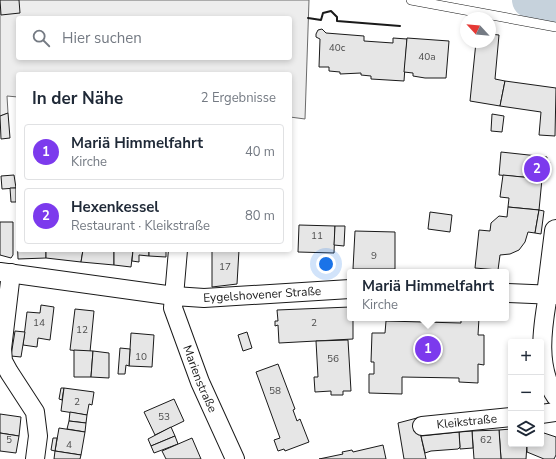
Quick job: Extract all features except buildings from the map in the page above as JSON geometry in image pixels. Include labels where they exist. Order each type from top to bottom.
[{"type":"street","points":[[556,232],[552,295],[542,340],[543,360],[550,388],[556,397]]},
{"type":"street","points":[[174,296],[178,252]]},
{"type":"street","points":[[6,272],[2,349],[3,361],[8,372],[35,412],[38,436],[35,459]]},
{"type":"street","name":"Eygelshovener Straße","points":[[6,272],[174,296],[204,298],[347,289]]},
{"type":"street","points":[[509,293],[552,295]]},
{"type":"street","name":"Marienstraße","points":[[174,296],[172,308],[176,320],[200,382],[235,459]]},
{"type":"street","points":[[544,414],[556,412]]},
{"type":"street","name":"Kleikstraße","points":[[422,426],[508,417]]},
{"type":"lane","points":[[411,0],[556,27]]},
{"type":"shaded area","points":[[0,0],[309,0],[305,119],[292,117],[292,72],[16,72],[16,97],[7,96],[8,113],[0,116]]},
{"type":"waterway","points":[[530,0],[556,7]]},
{"type":"wall","points":[[308,18],[321,20],[323,13],[331,11],[337,17],[337,21],[400,26]]},
{"type":"place","name":"Hexenkessel","points":[[537,169]]},
{"type":"place","name":"Mariä Himmelfahrt","points":[[428,349]]}]
